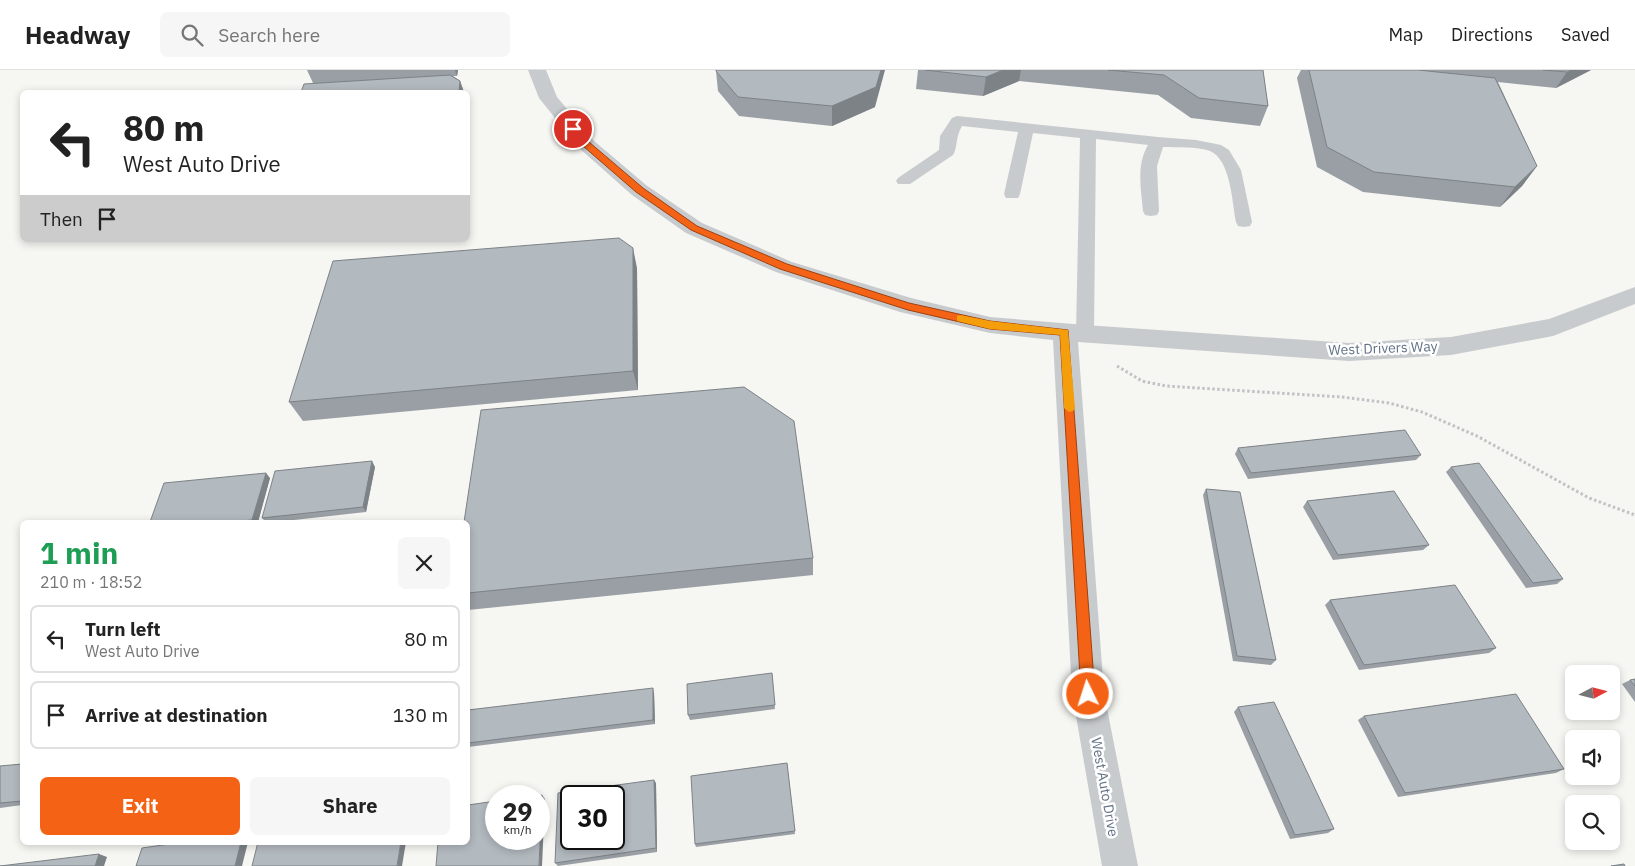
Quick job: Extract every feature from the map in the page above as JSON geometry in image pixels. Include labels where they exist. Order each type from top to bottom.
[{"type":"street","points":[[537,70],[548,98],[586,144],[640,190],[694,228],[784,267],[908,306],[990,325],[1075,333]]},
{"type":"street","name":"West Drivers Way","points":[[1075,333],[1349,352],[1451,346],[1553,327],[1635,295]]},
{"type":"street","name":"West Auto Drive","points":[[1075,333],[1088,694],[1120,866]]},
{"type":"lane","points":[[904,181],[947,152],[948,136],[957,121],[1215,147],[1226,154],[1232,164],[1244,222]]},
{"type":"lane","points":[[1012,194],[1026,128]]},
{"type":"lane","points":[[1075,333],[1088,134]]},
{"type":"lane","points":[[1151,211],[1147,168],[1152,151],[1158,142]]},
{"type":"path","points":[[1124,370],[1142,381],[1166,386],[1342,397],[1389,403],[1422,412],[1477,436],[1589,498],[1635,515]]},
{"type":"building","points":[[716,70],[881,70],[876,87],[832,106],[738,97]]},
{"type":"building","points":[[925,70],[1003,70],[986,77]]},
{"type":"building","points":[[1108,70],[1263,70],[1268,106],[1199,98],[1164,75]]},
{"type":"building","points":[[1309,70],[1418,70],[1495,78],[1537,166],[1515,187],[1374,172],[1327,147]]},
{"type":"building","points":[[1543,70],[1572,70],[1567,72]]},
{"type":"building","points":[[450,75],[460,81],[459,90],[302,90],[304,84]]},
{"type":"building","points":[[619,238],[633,248],[633,371],[289,402],[333,261]]},
{"type":"building","points":[[744,387],[794,421],[813,558],[470,593],[470,520],[464,520],[481,410]]},
{"type":"building","points":[[1405,430],[1421,455],[1251,473],[1238,448]]},
{"type":"building","points":[[372,461],[363,507],[262,518],[275,471]]},
{"type":"building","points":[[1479,463],[1563,579],[1533,583],[1451,467]]},
{"type":"building","points":[[266,473],[252,520],[151,520],[164,483]]},
{"type":"building","points":[[1206,489],[1240,492],[1276,660],[1237,656]]},
{"type":"building","points":[[1394,491],[1429,545],[1338,555],[1307,501]]},
{"type":"building","points":[[1455,585],[1496,648],[1364,665],[1330,600]]},
{"type":"building","points":[[772,673],[775,705],[688,715],[687,684]]},
{"type":"building","points":[[1635,679],[1635,686],[1630,680]]},
{"type":"building","points":[[653,688],[653,720],[470,743],[470,710]]},
{"type":"building","points":[[1516,694],[1564,769],[1405,793],[1364,716]]},
{"type":"building","points":[[1274,702],[1334,829],[1295,835],[1238,707]]},
{"type":"building","points":[[787,763],[795,831],[695,844],[691,776]]},
{"type":"building","points":[[20,764],[20,801],[0,803],[0,766]]},
{"type":"building","points":[[654,780],[656,848],[555,863],[558,793],[560,793],[560,850],[625,850],[625,785],[617,785]]},
{"type":"building","points":[[485,803],[485,850],[540,850],[539,866],[436,866],[438,845],[470,845],[470,805]]},
{"type":"building","points":[[162,845],[240,845],[235,866],[136,866],[142,848]]},
{"type":"building","points":[[257,845],[400,845],[397,866],[252,866]]},
{"type":"building","points":[[99,854],[95,866],[0,866]]},
{"type":"slow traffic","points":[[960,318],[990,325],[1065,332],[1069,408]]},
{"type":"route","points":[[573,129],[586,144],[640,190],[694,228],[784,267],[908,306],[990,325],[1065,332],[1088,694]]}]
